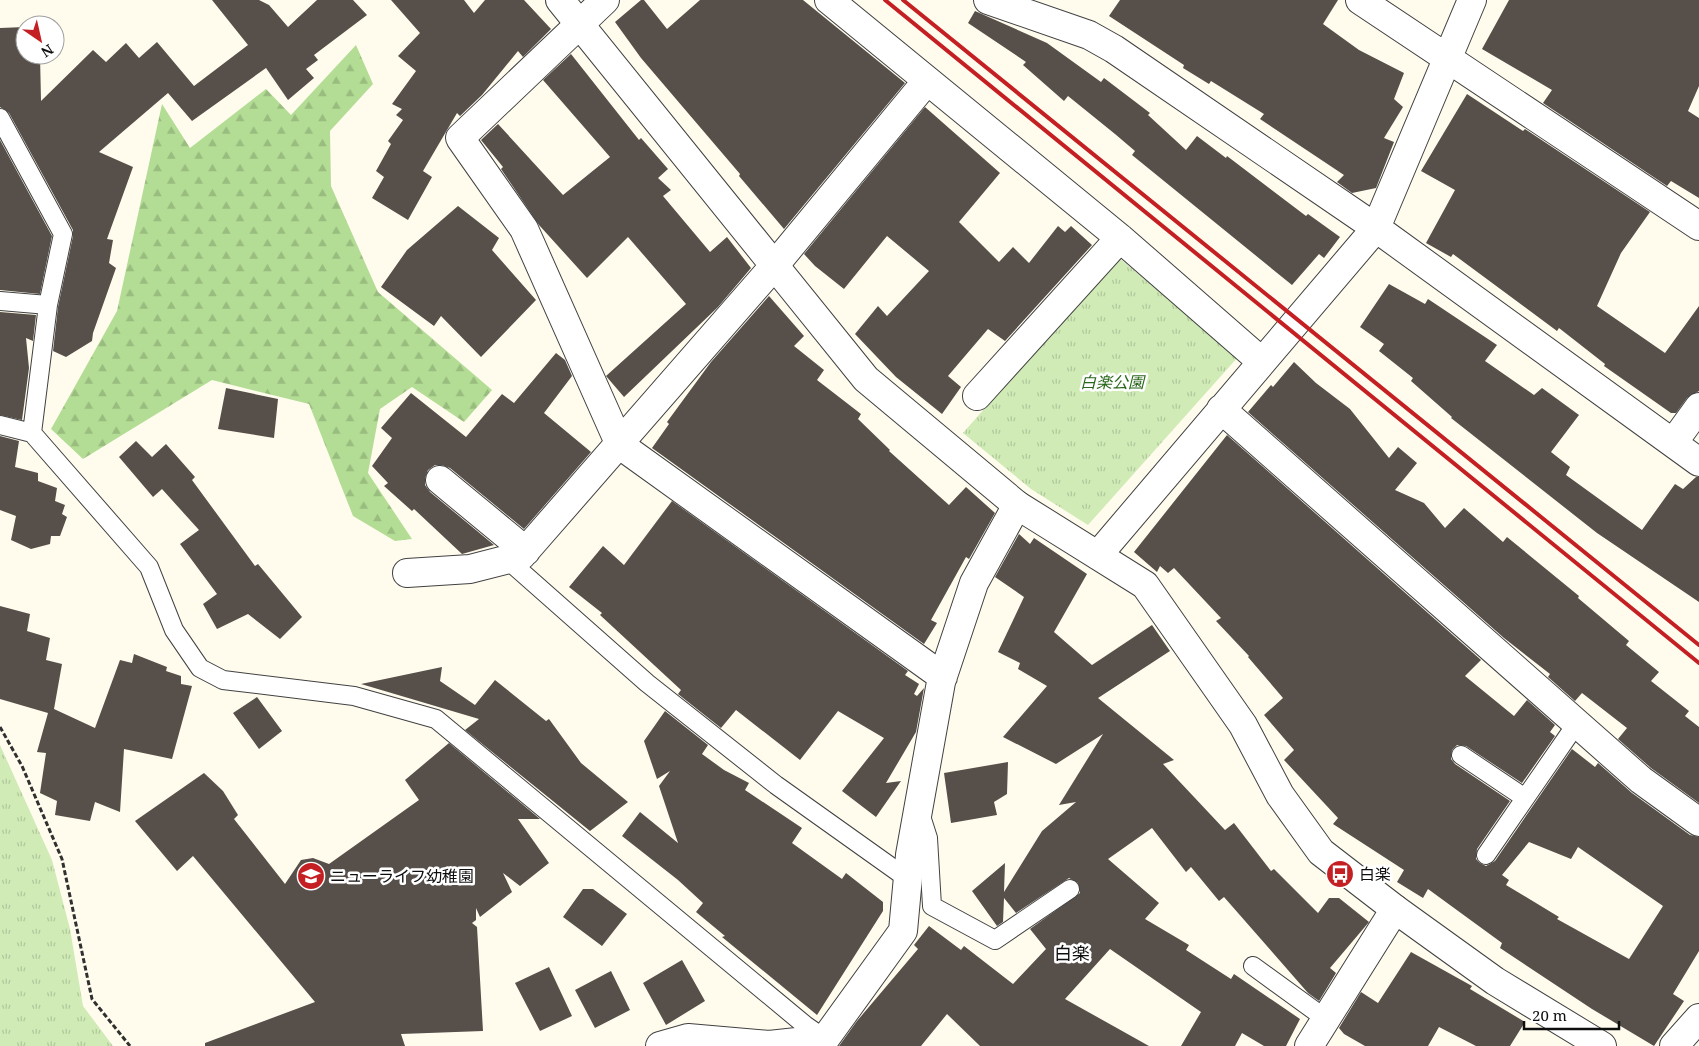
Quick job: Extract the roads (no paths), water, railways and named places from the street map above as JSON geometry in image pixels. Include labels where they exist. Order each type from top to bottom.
[{"type":"street","points":[[560,0],[866,379],[1017,505],[1145,585],[1243,725],[1280,795],[1321,852],[1395,909],[1495,981],[1602,1046]]},
{"type":"street","points":[[605,0],[460,138],[524,229],[620,444],[943,677]]},
{"type":"street","points":[[829,0],[926,82],[1120,238],[1261,361]]},
{"type":"street","points":[[988,0],[1089,36],[1114,49],[1376,228],[1699,462]]},
{"type":"street","points":[[1360,0],[1699,226]]},
{"type":"street","points":[[1098,555],[1376,228],[1472,0]]},
{"type":"street","points":[[407,573],[470,568],[518,556],[620,444],[774,266],[926,82]]},
{"type":"street","points":[[977,396],[1120,238]]},
{"type":"street","points":[[1673,443],[1699,407]]},
{"type":"street","points":[[1221,409],[1641,780],[1699,822]]},
{"type":"street","points":[[440,480],[518,556]]},
{"type":"street","points":[[660,1046],[688,1038],[769,1045],[827,1042],[903,931],[908,879],[919,808],[943,677],[974,583],[1017,505]]},
{"type":"street","points":[[1309,1046],[1395,909]]},
{"type":"street","points":[[1674,1046],[1699,1018]]},
{"type":"lane","points":[[0,118],[63,234],[48,305],[32,433]]},
{"type":"lane","points":[[0,301],[48,305]]},
{"type":"lane","points":[[0,425],[32,433],[149,567],[174,630],[200,668],[223,680],[354,696],[436,720],[827,1042]]},
{"type":"lane","points":[[518,556],[654,689],[776,785],[908,879]]},
{"type":"lane","points":[[1486,855],[1577,723]]},
{"type":"lane","points":[[1461,755],[1525,798]]},
{"type":"lane","points":[[919,808],[928,838],[932,906],[995,940],[1070,889]]},
{"type":"lane","points":[[1253,966],[1326,1019]]},
{"type":"railway","points":[[885,0],[1699,663]]},
{"type":"railway","points":[[903,0],[1699,645]]},
{"type":"place","name":"白楽","points":[[1340,874]]},
{"type":"place","name":"ニューライフ幼稚園","points":[[311,876]]},
{"type":"district","name":"白楽","points":[[1072,953]]},
{"type":"park label","name":"白楽公園","points":[[1112,382]]}]
